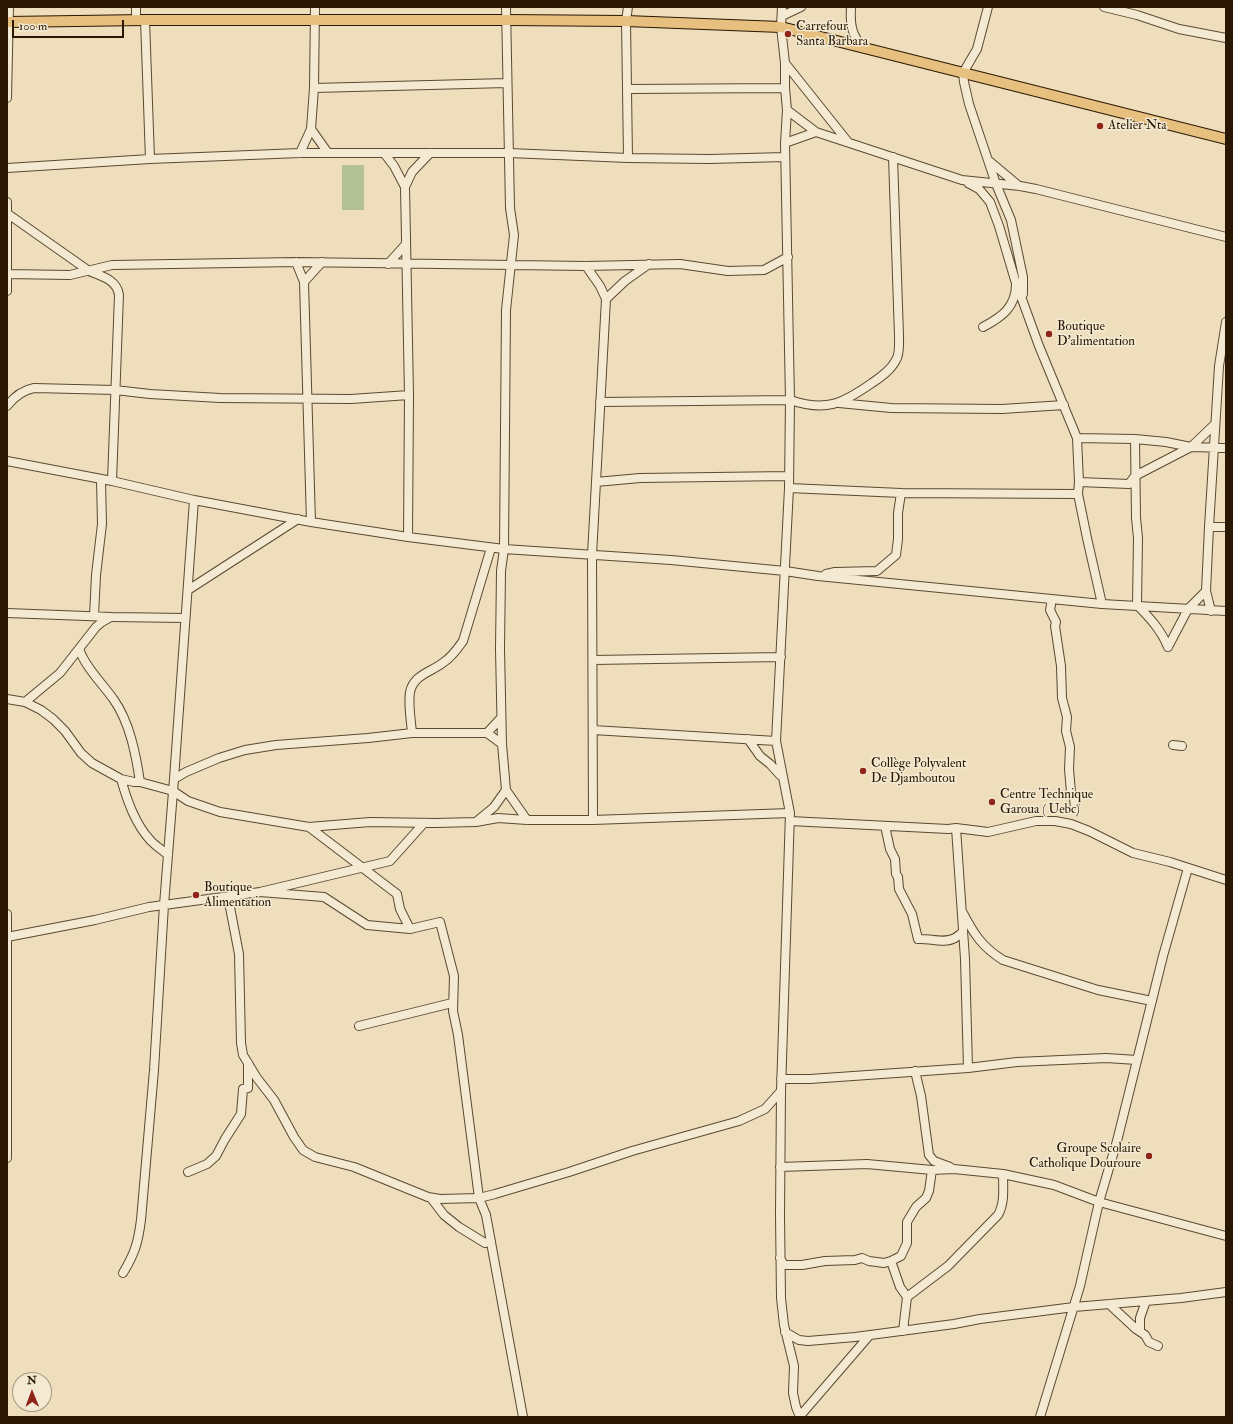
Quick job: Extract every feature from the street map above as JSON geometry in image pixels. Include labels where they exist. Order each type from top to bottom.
[{"type":"main road","points":[[8,22],[141,20],[782,22],[864,48],[1226,139]]},
{"type":"street","points":[[7,98],[9,7]]},
{"type":"street","points":[[136,7],[141,20],[150,159]]},
{"type":"street","points":[[300,153],[311,129],[314,88],[315,7]]},
{"type":"street","points":[[506,7],[510,208],[514,235],[506,310],[504,549],[501,572],[500,649],[501,718],[506,790],[527,820]]},
{"type":"street","points":[[628,7],[626,21],[628,158]]},
{"type":"street","points":[[782,7],[787,110],[785,157],[790,400],[789,488],[781,657],[774,755],[790,817]]},
{"type":"street","points":[[782,22],[801,7]]},
{"type":"street","points":[[851,7],[851,30],[857,42],[864,48]]},
{"type":"street","points":[[988,7],[976,49],[963,73],[969,104],[996,184],[1011,220],[1023,276],[1023,299]]},
{"type":"street","points":[[1104,7],[1137,15],[1179,29],[1226,38]]},
{"type":"street","points":[[785,63],[848,142]]},
{"type":"street","points":[[314,88],[507,83]]},
{"type":"street","points":[[628,89],[785,88]]},
{"type":"street","points":[[787,110],[816,132],[962,180],[979,189],[990,202],[1039,346],[1077,438],[1079,482],[1078,494],[1102,604]]},
{"type":"street","points":[[311,129],[328,153]]},
{"type":"street","points":[[785,143],[816,132]]},
{"type":"street","points":[[7,168],[150,159],[300,153],[509,153],[628,158],[710,159],[785,157]]},
{"type":"street","points":[[384,153],[394,166],[405,187]]},
{"type":"street","points":[[408,537],[409,396],[405,187],[412,172],[430,153]]},
{"type":"street","points":[[839,403],[859,392],[884,375],[897,360],[899,336],[893,157]]},
{"type":"street","points":[[988,160],[1020,186]]},
{"type":"street","points":[[962,180],[1036,189],[1226,237]]},
{"type":"street","points":[[7,202],[7,291]]},
{"type":"street","points":[[8,214],[89,271],[103,276],[118,288],[119,295],[112,481]]},
{"type":"street","points":[[388,264],[406,244]]},
{"type":"street","points":[[7,274],[70,275],[112,265],[296,262],[586,266],[680,264],[728,271],[764,270],[788,257]]},
{"type":"street","points":[[296,262],[304,282],[311,522]]},
{"type":"street","points":[[304,282],[322,262]]},
{"type":"street","points":[[606,299],[625,281],[649,264]]},
{"type":"street","points":[[586,266],[600,286],[606,299],[592,555],[593,820]]},
{"type":"street","points":[[983,327],[1001,316],[1009,308],[1015,297],[1016,280]]},
{"type":"street","points":[[1211,611],[1206,591],[1209,527],[1215,424],[1226,322]]},
{"type":"street","points":[[7,406],[11,400],[22,392],[34,388],[115,390],[184,397],[351,399],[409,396]]},
{"type":"street","points":[[600,402],[790,400],[805,405],[821,406],[839,403],[899,408],[1002,409],[1064,405]]},
{"type":"street","points":[[1079,482],[1129,484],[1135,476],[1191,447],[1215,424]]},
{"type":"street","points":[[1077,438],[1135,439],[1166,442],[1191,447],[1226,448]]},
{"type":"street","points":[[1135,439],[1138,538],[1137,605],[1153,621],[1163,634],[1168,647],[1188,609],[1206,591]]},
{"type":"street","points":[[7,461],[112,481],[194,500],[311,522],[491,548],[671,560],[1102,604],[1226,611]]},
{"type":"street","points":[[596,482],[640,478],[789,476]]},
{"type":"street","points":[[94,616],[96,575],[102,524],[101,480]]},
{"type":"street","points":[[789,488],[901,493],[1078,494]]},
{"type":"street","points":[[818,576],[835,572],[876,571],[896,555],[898,539],[898,513],[901,493]]},
{"type":"street","points":[[122,1273],[133,1256],[138,1242],[141,1220],[154,1070],[164,905],[194,500]]},
{"type":"street","points":[[188,590],[298,519]]},
{"type":"street","points":[[1209,527],[1226,527]]},
{"type":"street","points":[[412,733],[409,698],[410,690],[414,682],[421,675],[445,662],[463,641],[491,548]]},
{"type":"street","points":[[1050,599],[1052,605],[1050,610],[1056,622],[1055,626],[1061,666],[1062,698],[1067,717],[1066,731],[1070,747],[1069,769],[1075,809]]},
{"type":"street","points":[[7,613],[185,618]]},
{"type":"street","points":[[25,702],[60,673],[96,627],[112,617]]},
{"type":"street","points":[[79,649],[82,658],[115,701],[129,730],[137,759],[140,782]]},
{"type":"street","points":[[593,660],[781,657]]},
{"type":"street","points":[[7,699],[25,702],[41,710],[53,719],[92,763],[120,779],[140,782],[173,791],[188,801],[220,812],[309,827],[370,822],[476,822],[498,818],[527,820],[593,820],[790,817],[885,826],[948,829],[956,828],[988,832],[1036,821],[1055,822],[1070,824],[1089,831],[1133,853],[1170,862],[1226,880]]},
{"type":"street","points":[[486,733],[501,718]]},
{"type":"street","points":[[593,730],[775,741]]},
{"type":"street","points":[[174,779],[202,765],[245,750],[276,744],[368,738],[412,733],[486,733],[502,744]]},
{"type":"street","points":[[748,739],[760,756],[780,775]]},
{"type":"street","points":[[775,741],[790,817],[781,1080],[781,1298],[785,1332],[794,1366],[793,1393],[796,1407],[800,1416],[870,1336]]},
{"type":"street","points":[[1173,745],[1182,746]]},
{"type":"street","points":[[120,779],[129,806],[142,830],[151,841],[168,855]]},
{"type":"street","points":[[476,822],[494,807],[506,790]]},
{"type":"street","points":[[7,936],[164,905],[260,892],[390,861],[424,823]]},
{"type":"street","points":[[885,826],[890,849],[895,859],[899,889],[912,914],[918,939],[927,938],[944,941],[955,938],[963,932]]},
{"type":"street","points":[[309,827],[396,894],[400,909],[410,929]]},
{"type":"street","points":[[956,828],[962,911],[968,1068]]},
{"type":"street","points":[[1040,1417],[1080,1286],[1099,1202],[1188,868]]},
{"type":"street","points":[[260,892],[324,897],[367,925],[410,929],[440,922],[454,976],[452,1003],[458,1035],[479,1198],[486,1215],[524,1417]]},
{"type":"street","points":[[228,897],[239,954],[241,1043],[243,1055],[274,1100],[294,1138],[303,1150],[315,1157],[354,1167],[431,1198],[479,1198],[569,1172],[632,1151],[739,1121],[765,1109],[781,1090]]},
{"type":"street","points":[[962,911],[973,933],[991,952],[1003,960],[1098,990],[1152,1001]]},
{"type":"street","points":[[7,914],[7,1158]]},
{"type":"street","points":[[359,1026],[452,1003]]},
{"type":"street","points":[[781,1080],[968,1068],[1024,1062],[1106,1058],[1137,1060]]},
{"type":"street","points":[[188,1172],[207,1164],[216,1156],[241,1114],[243,1089],[248,1088],[248,1062]]},
{"type":"street","points":[[915,1071],[921,1096],[929,1155],[934,1161],[954,1168]]},
{"type":"street","points":[[780,1167],[867,1164],[932,1170],[954,1168],[1003,1174],[1054,1185],[1099,1202],[1226,1236]]},
{"type":"street","points":[[780,1258],[784,1265],[802,1265],[825,1261],[855,1260],[862,1258],[869,1261],[884,1262],[891,1261],[901,1256],[908,1237],[907,1222],[916,1207],[926,1198],[930,1191],[932,1170]]},
{"type":"street","points":[[907,1297],[948,1266],[998,1215],[1001,1209],[1002,1201],[1003,1174]]},
{"type":"street","points":[[431,1198],[444,1215],[459,1227],[485,1242],[491,1241]]},
{"type":"street","points":[[891,1261],[900,1287],[907,1297],[903,1331]]},
{"type":"street","points":[[785,1332],[799,1340],[808,1341],[870,1336],[980,1319],[1074,1307],[1181,1298],[1226,1292]]},
{"type":"street","points":[[1140,1331],[1140,1318],[1146,1301]]},
{"type":"street","points":[[1109,1304],[1145,1335],[1149,1342],[1158,1346]]},
{"type":"green space","points":[[342,165],[364,165],[364,210],[342,210]]},
{"type":"place","name":"Carrefour Santa Barbara","points":[[788,34]]},
{"type":"place","name":"Atelier Nta","points":[[1100,126]]},
{"type":"place","name":"Boutique D'alimentation","points":[[1049,334]]},
{"type":"place","name":"Collège Polyvalent De Djamboutou","points":[[863,771]]},
{"type":"place","name":"Centre Technique Garoua ( Uebc)","points":[[992,802]]},
{"type":"place","name":"Boutique Alimentation","points":[[196,895]]},
{"type":"place","name":"Groupe Scolaire Catholique Douroure","points":[[1149,1156]]}]
